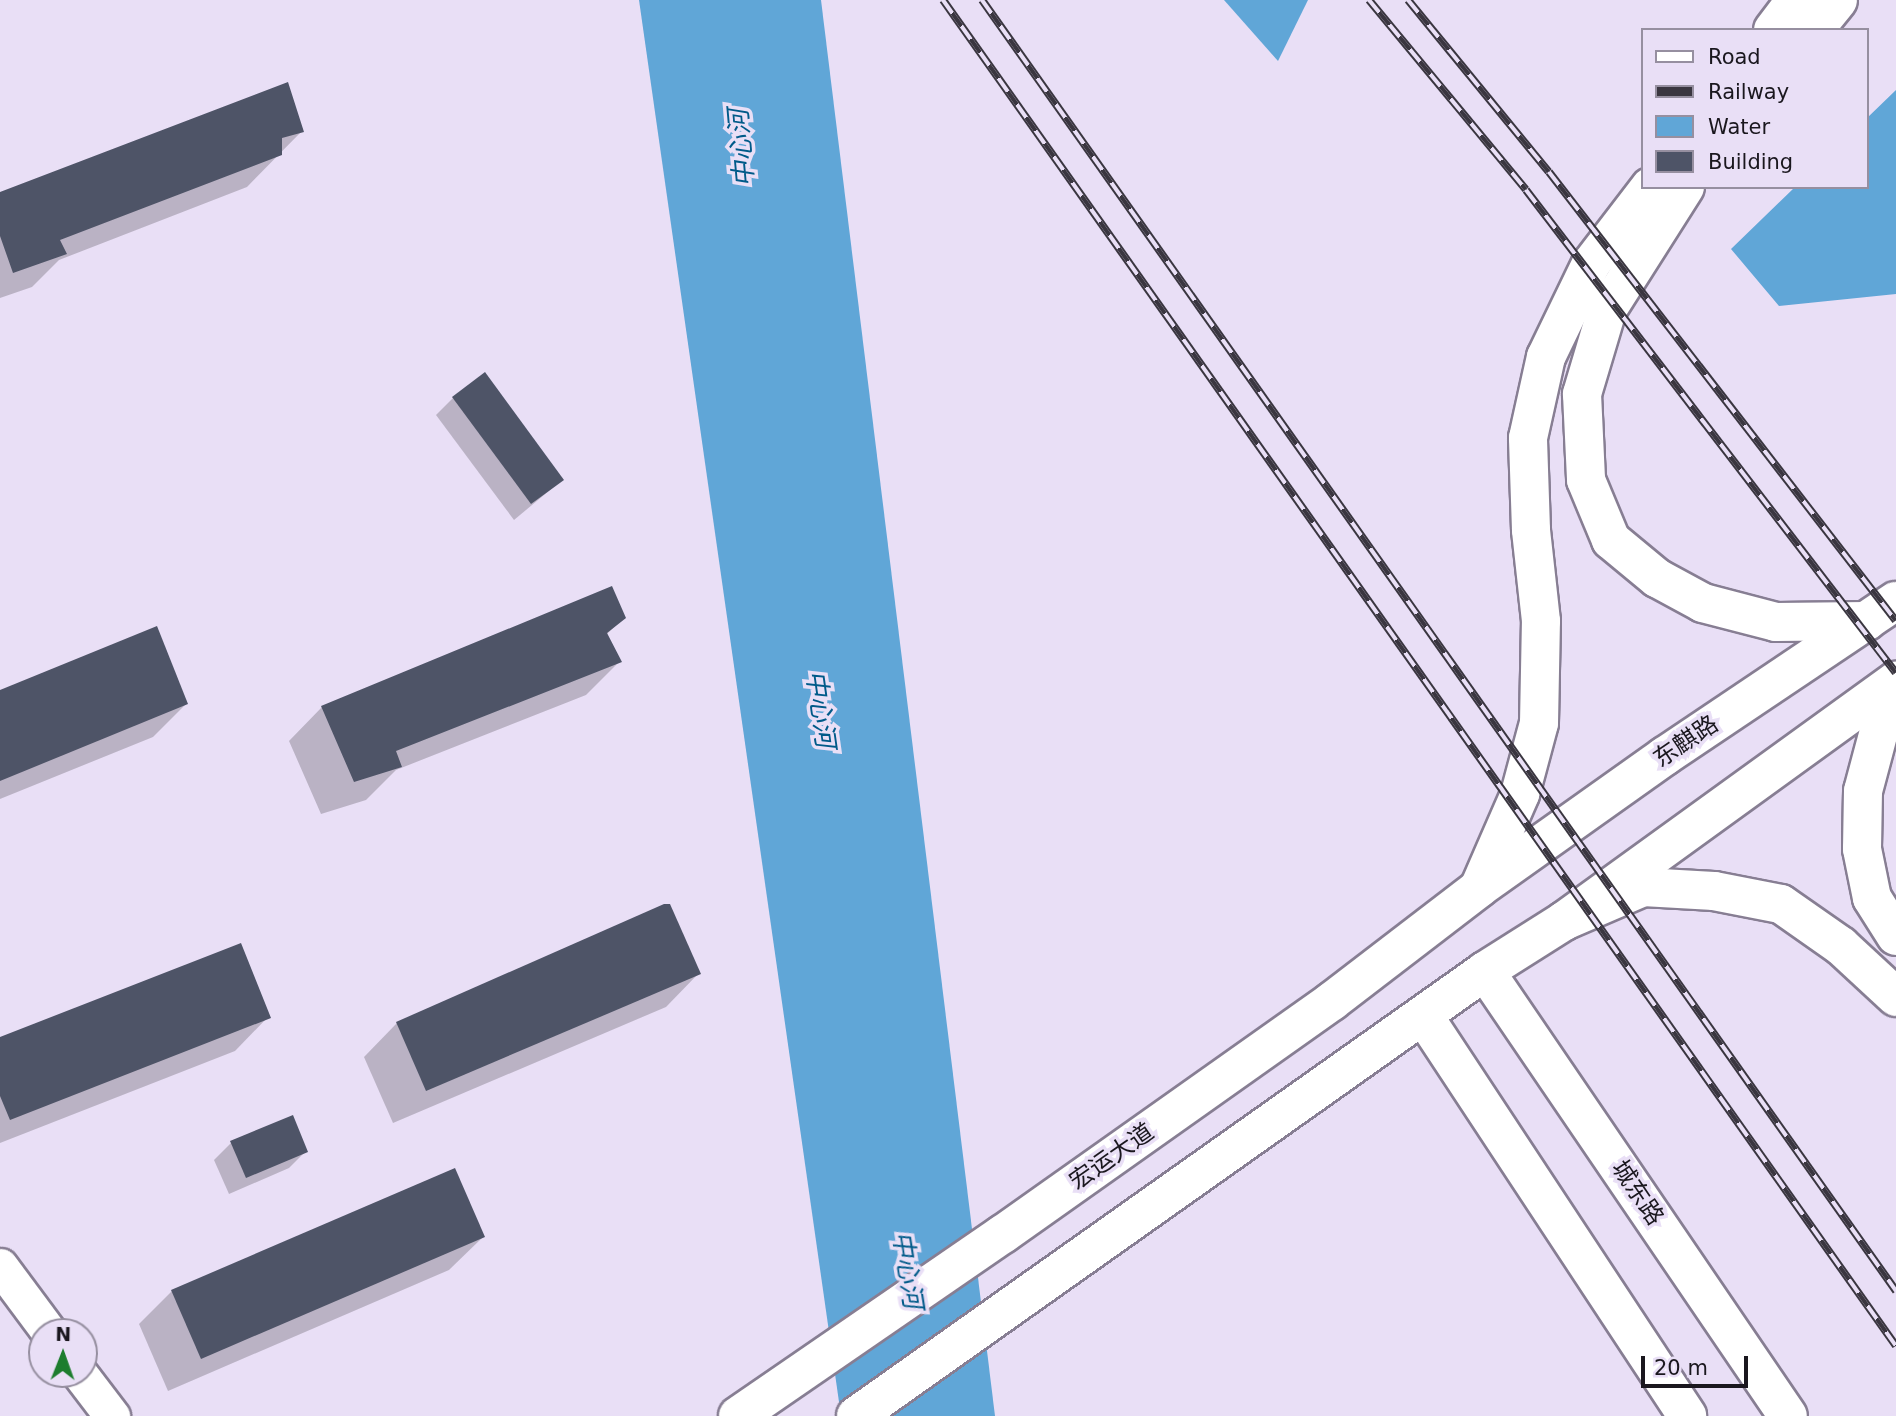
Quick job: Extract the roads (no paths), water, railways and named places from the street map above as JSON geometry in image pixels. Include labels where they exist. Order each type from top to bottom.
[{"type":"main road","points":[[1775,28],[1796,0]]},
{"type":"main road","points":[[1816,28],[1838,0]]},
{"type":"main road","points":[[1479,888],[1520,794],[1539,723],[1541,621],[1531,530],[1528,438],[1546,357],[1591,264],[1648,189]]},
{"type":"main road","points":[[1684,189],[1607,310],[1581,394],[1586,480],[1611,540],[1657,578],[1703,603],[1776,622],[1881,611]]},
{"type":"main road","name":"东麒路","points":[[1479,888],[1665,756],[1881,611]]},
{"type":"main road","points":[[856,1416],[1485,971],[1564,921],[1896,681]]},
{"type":"main road","points":[[1896,708],[1879,731],[1863,791],[1861,849],[1872,898],[1896,936]]},
{"type":"main road","points":[[1564,921],[1643,887],[1714,891],[1782,904],[1840,946],[1896,998]]},
{"type":"main road","name":"宏运大道","points":[[738,1416],[1003,1234],[1332,1001],[1479,888]]},
{"type":"main road","name":"城东路","points":[[1485,971],[1788,1416]]},
{"type":"main road","points":[[1423,1015],[1687,1416]]},
{"type":"street","points":[[0,1266],[39,1318]]},
{"type":"street","points":[[91,1388],[112,1416]]},
{"type":"water","name":"中心河","points":[[639,0],[821,0],[995,1416],[841,1416]]},
{"type":"water","points":[[1224,0],[1308,0],[1278,61]]},
{"type":"water","points":[[1896,90],[1896,294],[1779,306],[1731,249],[1793,189],[1868,189],[1868,117]]},
{"type":"railway","points":[[943,0],[1896,1346]]},
{"type":"railway","points":[[982,0],[1896,1291]]},
{"type":"railway","points":[[1369,0],[1526,190],[1896,673]]},
{"type":"railway","points":[[1408,0],[1549,172],[1896,621]]}]
